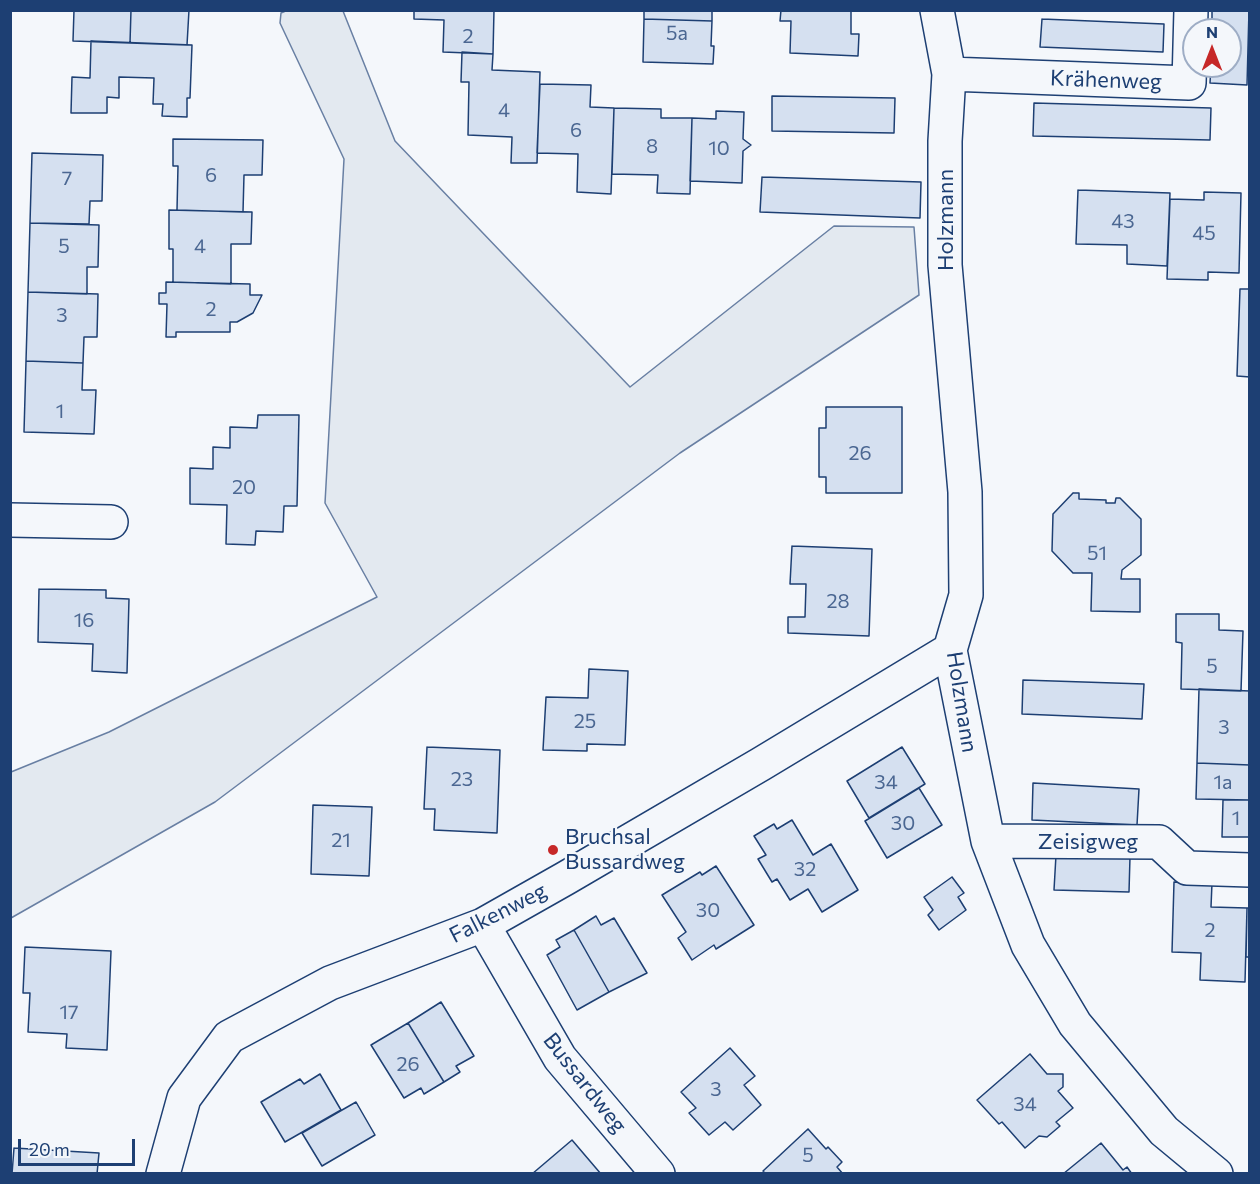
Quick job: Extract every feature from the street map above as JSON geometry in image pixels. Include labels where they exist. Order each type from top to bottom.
[{"type":"street","name":"Holzmann","points":[[937,10],[949,74],[945,141],[945,265],[965,492],[966,596],[950,650],[988,841],[1028,945],[1075,1024],[1164,1131],[1216,1173]]},
{"type":"street","name":"Krähenweg","points":[[949,74],[1189,83],[1191,10]]},
{"type":"street","points":[[10,520],[111,522]]},
{"type":"street","name":"Falkenweg","points":[[163,1173],[184,1098],[229,1037],[330,983],[483,925],[761,764],[950,650]]},
{"type":"street","name":"Zeisigweg","points":[[988,841],[1159,842],[1187,868],[1250,870]]},
{"type":"street","name":"Bussardweg","points":[[483,925],[560,1058],[658,1173]]},
{"type":"shaded area","points":[[288,10],[343,11],[395,141],[630,387],[834,226],[914,227],[919,295],[680,453],[215,802],[11,918],[11,772],[109,732],[377,597],[325,503],[344,159],[280,23],[281,13]]},
{"type":"building","points":[[74,10],[131,10],[130,43],[73,41]]},
{"type":"building","points":[[131,10],[189,10],[187,45],[130,43]]},
{"type":"building","points":[[414,10],[494,10],[493,54],[443,52],[444,20],[414,19]]},
{"type":"building","points":[[644,10],[712,10],[712,21],[644,19]]},
{"type":"building","points":[[781,10],[851,10],[851,34],[859,34],[858,56],[790,53],[791,21],[780,21]]},
{"type":"building","points":[[1212,10],[1249,10],[1247,85],[1210,83],[1210,78],[1242,78],[1242,18],[1212,18]]},
{"type":"building","points":[[644,19],[712,21],[713,64],[643,62]]},
{"type":"building","points":[[1042,19],[1164,24],[1163,52],[1040,47]]},
{"type":"building","points":[[91,41],[192,45],[187,117],[162,116],[163,104],[153,104],[154,78],[119,77],[119,98],[107,97],[107,113],[71,113],[72,77],[90,78]]},
{"type":"building","points":[[462,52],[493,54],[492,70],[540,72],[537,163],[511,163],[512,137],[468,135],[469,82],[461,82]]},
{"type":"building","points":[[540,84],[591,85],[590,107],[614,108],[611,194],[577,192],[578,154],[537,153]]},
{"type":"building","points":[[772,96],[895,98],[894,133],[772,131]]},
{"type":"building","points":[[1034,103],[1211,108],[1210,140],[1033,136]]},
{"type":"building","points":[[614,108],[661,109],[661,118],[692,118],[690,194],[657,193],[658,175],[612,174]]},
{"type":"building","points":[[716,111],[744,112],[743,139],[751,145],[743,151],[742,183],[690,181],[692,118],[716,119]]},
{"type":"building","points":[[173,139],[263,140],[262,175],[244,175],[243,212],[177,210],[178,166],[173,166]]},
{"type":"building","points":[[32,153],[103,155],[102,201],[90,201],[89,224],[30,223]]},
{"type":"building","points":[[762,177],[921,182],[920,218],[760,212]]},
{"type":"building","points":[[1078,190],[1170,193],[1167,266],[1127,264],[1127,245],[1076,244]]},
{"type":"building","points":[[1204,192],[1241,193],[1239,273],[1208,272],[1208,280],[1167,279],[1170,199],[1204,200]]},
{"type":"building","points":[[169,210],[252,212],[251,244],[231,244],[231,284],[173,282],[173,249],[169,249]]},
{"type":"building","points":[[30,223],[99,225],[98,267],[87,267],[87,294],[28,292]]},
{"type":"building","points":[[166,282],[250,284],[250,295],[262,295],[253,313],[237,322],[230,322],[230,332],[176,332],[176,337],[166,337],[167,304],[159,304],[159,293],[166,293]]},
{"type":"building","points":[[1240,289],[1250,289],[1250,377],[1237,376]]},
{"type":"building","points":[[28,292],[98,294],[97,337],[84,337],[83,363],[26,361]]},
{"type":"building","points":[[26,361],[83,363],[82,390],[96,390],[94,434],[24,432]]},
{"type":"building","points":[[826,407],[902,407],[902,493],[826,493],[826,477],[819,477],[819,428],[826,428]]},
{"type":"building","points":[[258,415],[299,415],[297,506],[284,506],[283,532],[256,531],[255,545],[226,544],[227,505],[190,504],[190,468],[213,469],[213,447],[230,448],[230,427],[257,428]]},
{"type":"building","points":[[1073,493],[1079,493],[1079,499],[1106,500],[1106,503],[1115,503],[1116,498],[1120,498],[1141,519],[1141,555],[1122,570],[1121,579],[1140,579],[1140,612],[1091,611],[1092,573],[1073,573],[1052,551],[1053,514]]},
{"type":"building","points":[[792,546],[872,549],[869,636],[788,633],[788,617],[805,617],[806,584],[790,584]]},
{"type":"building","points":[[39,589],[106,590],[106,598],[129,599],[127,673],[92,671],[93,644],[38,642]]},
{"type":"building","points":[[1176,614],[1219,614],[1219,630],[1243,631],[1241,691],[1181,689],[1182,643],[1176,642]]},
{"type":"building","points":[[589,669],[628,671],[625,745],[587,744],[587,751],[543,750],[546,697],[588,698]]},
{"type":"building","points":[[1023,680],[1144,684],[1142,719],[1022,714]]},
{"type":"building","points":[[1199,689],[1250,691],[1250,765],[1197,763]]},
{"type":"building","points":[[427,747],[500,750],[497,833],[434,830],[435,809],[424,809]]},
{"type":"building","points":[[902,747],[925,784],[869,818],[847,781]]},
{"type":"building","points":[[1197,763],[1250,765],[1250,800],[1196,799]]},
{"type":"building","points":[[1033,783],[1139,789],[1137,825],[1032,820]]},
{"type":"building","points":[[919,788],[942,825],[887,858],[865,821]]},
{"type":"building","points":[[1223,800],[1250,800],[1250,837],[1222,837]]},
{"type":"building","points":[[313,805],[372,807],[369,876],[311,874]]},
{"type":"building","points":[[792,820],[813,855],[831,844],[858,890],[822,912],[808,889],[790,900],[777,879],[772,882],[758,859],[766,855],[754,836],[774,824],[777,829]]},
{"type":"building","points":[[1056,855],[1130,857],[1129,892],[1054,890]]},
{"type":"building","points":[[716,866],[754,925],[716,949],[714,945],[692,960],[678,938],[686,932],[662,895],[700,872],[702,875]]},
{"type":"building","points":[[952,877],[964,893],[958,897],[966,910],[939,930],[928,915],[933,910],[924,897]]},
{"type":"building","points":[[1174,882],[1212,883],[1211,907],[1247,908],[1245,982],[1200,980],[1201,953],[1172,952]]},
{"type":"building","points":[[1247,908],[1250,908],[1250,957],[1246,957]]},
{"type":"building","points":[[596,916],[601,925],[614,918],[647,973],[609,992],[574,930]]},
{"type":"building","points":[[574,930],[609,992],[577,1010],[547,955],[560,947],[556,940]]},
{"type":"building","points":[[25,947],[111,951],[107,1050],[66,1048],[67,1034],[28,1032],[30,993],[23,993]]},
{"type":"building","points":[[441,1002],[474,1056],[456,1066],[460,1072],[444,1082],[408,1023]]},
{"type":"building","points":[[408,1023],[444,1082],[424,1094],[421,1088],[404,1098],[371,1045]]},
{"type":"building","points":[[730,1048],[755,1076],[744,1085],[761,1105],[733,1130],[725,1122],[709,1135],[689,1113],[696,1108],[681,1092]]},
{"type":"building","points":[[1030,1054],[1047,1074],[1063,1074],[1063,1087],[1058,1091],[1073,1108],[1056,1122],[1060,1126],[1047,1137],[1039,1136],[1025,1148],[1002,1122],[999,1124],[977,1100]]},
{"type":"building","points":[[320,1074],[341,1110],[285,1142],[261,1102],[300,1079],[304,1084]]},
{"type":"building","points":[[356,1102],[375,1135],[322,1166],[302,1133]]},
{"type":"building","points":[[808,1129],[826,1149],[828,1147],[842,1162],[837,1167],[843,1174],[766,1174],[763,1171]]},
{"type":"building","points":[[572,1140],[601,1174],[532,1174]]},
{"type":"building","points":[[1101,1143],[1123,1170],[1127,1167],[1132,1174],[1063,1174]]},
{"type":"building","points":[[14,1148],[99,1153],[97,1174],[12,1174]]},
{"type":"place","name":"Bruchsal Bussardweg","points":[[553,850]]}]
